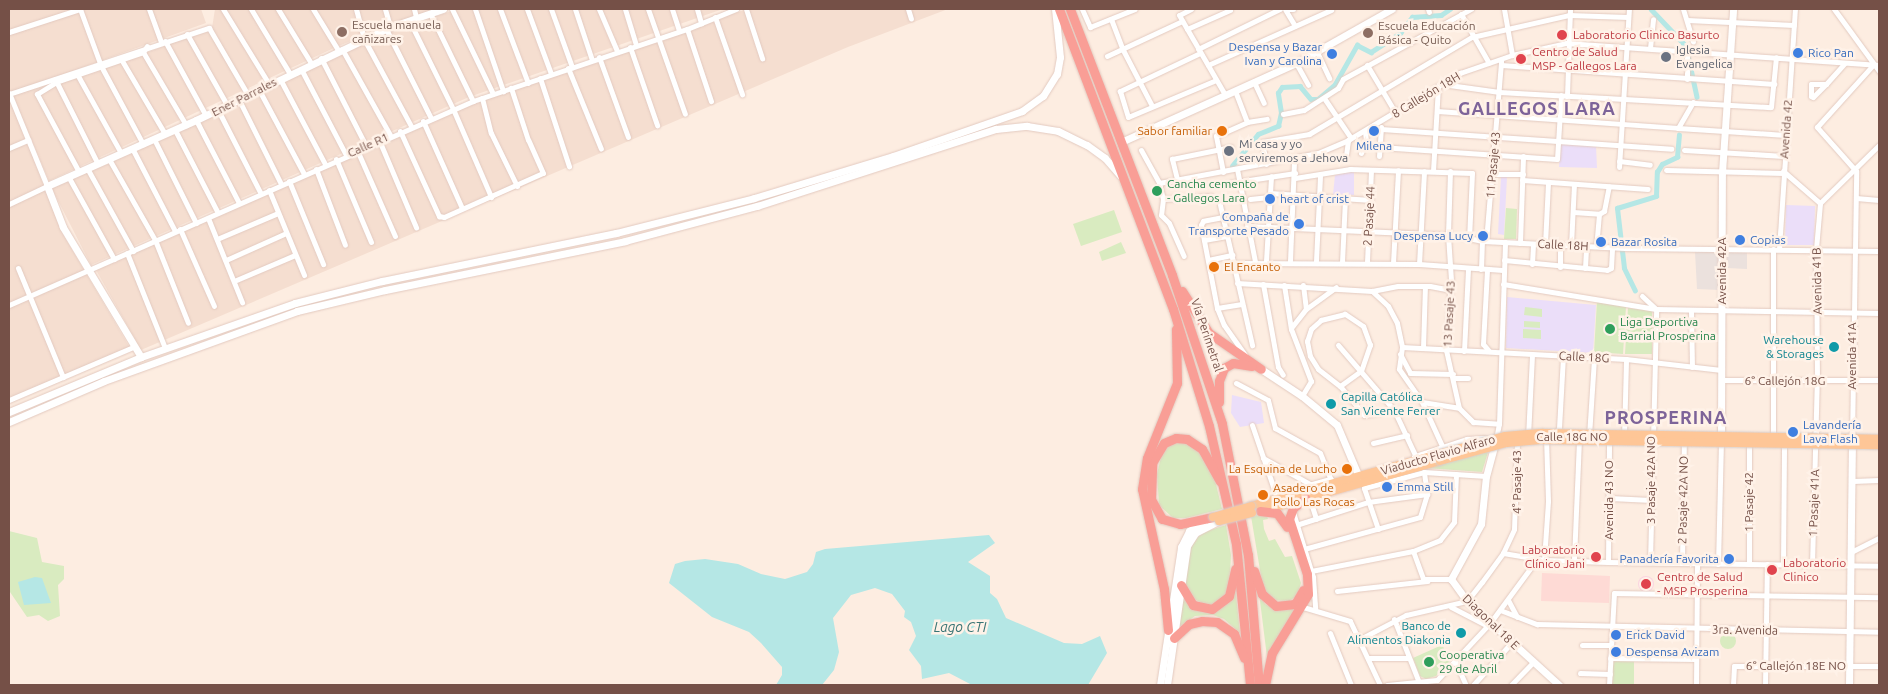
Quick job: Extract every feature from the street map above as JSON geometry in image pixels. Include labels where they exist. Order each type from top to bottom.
[{"type":"highway","name":"Vía Perimetral","points":[[1057,9],[1173,309],[1209,426],[1236,544],[1250,685]]},
{"type":"highway","name":"Vía Perimetral","points":[[1070,9],[1172,275],[1222,424],[1248,555],[1259,685]]},
{"type":"highway","points":[[1172,275],[1209,333],[1260,369]]},
{"type":"highway","points":[[1168,630],[1164,590],[1142,489],[1147,458],[1178,377],[1173,309]]},
{"type":"highway","points":[[1222,424],[1218,385],[1222,372],[1234,363],[1260,369]]},
{"type":"highway","points":[[1216,519],[1176,524],[1158,514],[1150,486],[1157,452],[1173,439],[1194,441],[1205,452],[1224,489]]},
{"type":"highway","points":[[1265,685],[1272,653],[1303,607],[1308,582],[1290,524],[1292,508],[1309,497]]},
{"type":"highway","points":[[1248,555],[1260,592],[1268,601],[1283,608],[1299,601],[1303,581],[1287,526],[1278,513],[1254,510]]},
{"type":"highway","points":[[1181,585],[1195,607],[1206,610],[1221,605],[1229,596],[1233,582],[1236,544]]},
{"type":"highway","points":[[1169,647],[1195,622],[1210,620],[1224,624],[1240,645],[1250,685]]},
{"type":"main road","name":"Viaducto Flavio Alfaro","points":[[1216,519],[1309,497],[1490,439],[1543,433],[1879,442]]},
{"type":"main road","name":"Viaducto Flavio Alfaro","points":[[1254,510],[1276,499],[1358,475],[1441,454]]},
{"type":"main road","points":[[1309,497],[1364,488]]},
{"type":"street","points":[[9,32],[80,9],[100,64],[143,144]]},
{"type":"street","points":[[149,9],[163,41],[206,116]]},
{"type":"street","points":[[223,9],[269,84]]},
{"type":"street","points":[[251,9],[290,74]]},
{"type":"street","points":[[278,9],[311,63]]},
{"type":"street","points":[[313,9],[340,50],[390,135]]},
{"type":"street","points":[[356,9],[364,39],[411,126]]},
{"type":"street","points":[[385,9],[388,28],[431,118]]},
{"type":"street","points":[[414,9],[416,17]]},
{"type":"street","name":"Ener Parrales","points":[[47,186],[176,130],[321,58],[388,28],[443,9]]},
{"type":"street","points":[[452,9],[494,94]]},
{"type":"street","points":[[475,9],[503,91]]},
{"type":"street","points":[[500,9],[528,83]]},
{"type":"street","points":[[527,9],[551,74]]},
{"type":"street","points":[[551,9],[566,43],[570,67],[601,148]]},
{"type":"street","points":[[575,9],[592,60]]},
{"type":"street","points":[[599,9],[616,51]]},
{"type":"street","points":[[625,9],[636,44]]},
{"type":"street","points":[[648,9],[685,114]]},
{"type":"street","points":[[672,9],[679,31]]},
{"type":"street","points":[[697,9],[701,23]]},
{"type":"street","name":"Calle R1","points":[[9,305],[423,121],[473,101],[636,44],[687,29],[726,11],[736,9]]},
{"type":"street","points":[[746,9],[762,58]]},
{"type":"street","points":[[908,9],[911,20]]},
{"type":"street","points":[[9,412],[141,357],[295,303],[382,281],[608,235],[844,171],[1022,111],[1043,96],[1053,82],[1059,48],[1057,9]]},
{"type":"street","points":[[1082,9],[1090,27],[1135,9]]},
{"type":"street","points":[[1191,9],[1180,12],[1182,21],[1224,93]]},
{"type":"street","points":[[1216,80],[1128,117],[1120,91],[1280,9]]},
{"type":"street","points":[[1293,9],[1286,10],[1295,26]]},
{"type":"street","points":[[1121,142],[1254,82],[1392,9]]},
{"type":"street","points":[[1283,114],[1304,110],[1338,88],[1343,79],[1471,9]]},
{"type":"street","points":[[1504,9],[1512,56]]},
{"type":"street","points":[[1380,147],[1557,159],[1560,119],[1568,70],[1566,43],[1570,9]]},
{"type":"street","points":[[1618,167],[1619,123],[1629,9]]},
{"type":"street","points":[[1683,9],[1693,41]]},
{"type":"street","name":"Avenida 42A","points":[[1718,564],[1722,380],[1722,172],[1729,104],[1733,9]]},
{"type":"street","name":"Avenida 42","points":[[1773,441],[1772,313],[1795,9]]},
{"type":"street","points":[[1834,9],[1879,71]]},
{"type":"street","points":[[1186,29],[1230,10]]},
{"type":"street","points":[[1208,65],[1331,10]]},
{"type":"street","points":[[430,13],[473,101]]},
{"type":"street","points":[[1461,14],[1472,37],[1489,63]]},
{"type":"street","points":[[1266,164],[1262,142],[1309,134],[1472,37],[1507,27],[1569,16],[1628,17]]},
{"type":"street","points":[[715,17],[742,94]]},
{"type":"street","points":[[1111,19],[1123,50],[1152,106]]},
{"type":"street","points":[[1650,48],[1653,19]]},
{"type":"street","points":[[409,20],[453,109],[491,197]]},
{"type":"street","points":[[1687,20],[1794,25]]},
{"type":"street","points":[[1108,56],[1182,21]]},
{"type":"street","points":[[1190,110],[1275,70],[1296,63],[1359,26]]},
{"type":"street","points":[[121,58],[147,46],[209,28],[248,95]]},
{"type":"street","points":[[687,29],[711,102]]},
{"type":"street","points":[[187,34],[228,105]]},
{"type":"street","name":"8 Callejón 18H","points":[[1159,183],[1294,160],[1350,139],[1460,73],[1489,63],[1501,62],[1512,56],[1566,43],[1876,65]]},
{"type":"street","points":[[141,357],[63,227],[9,96],[100,64],[143,52],[147,46]]},
{"type":"street","points":[[630,47],[657,125]]},
{"type":"street","points":[[1686,79],[1687,51]]},
{"type":"street","points":[[143,52],[186,125]]},
{"type":"street","points":[[1317,52],[1329,78]]},
{"type":"street","points":[[599,57],[628,137]]},
{"type":"street","points":[[1433,171],[1440,85],[1499,92],[1772,107],[1776,57]]},
{"type":"street","points":[[121,58],[165,134]]},
{"type":"street","points":[[321,58],[366,146]]},
{"type":"street","points":[[1501,62],[1568,70],[1774,84]]},
{"type":"street","name":"11 Pasaje 43","points":[[1489,351],[1483,344],[1484,241],[1495,154],[1501,62]]},
{"type":"street","points":[[1296,63],[1308,86]]},
{"type":"street","points":[[1826,84],[1846,63]]},
{"type":"street","points":[[78,172],[37,98],[38,92],[56,80],[100,64]]},
{"type":"street","points":[[1367,65],[1395,112]]},
{"type":"street","points":[[1856,170],[1817,127],[1876,65]]},
{"type":"street","points":[[300,69],[346,155]]},
{"type":"street","points":[[76,74],[122,153]]},
{"type":"street","points":[[540,78],[569,166]]},
{"type":"street","points":[[280,79],[324,164]]},
{"type":"street","points":[[56,80],[98,164]]},
{"type":"street","points":[[1254,82],[1264,103]]},
{"type":"street","points":[[400,131],[439,216],[491,197],[544,172],[528,140],[511,88]]},
{"type":"street","points":[[259,90],[304,174]]},
{"type":"street","points":[[1235,90],[1247,122]]},
{"type":"street","points":[[482,98],[491,133],[516,186]]},
{"type":"street","points":[[1324,98],[1338,117],[1350,139],[1346,155]]},
{"type":"street","points":[[239,100],[281,184]]},
{"type":"street","points":[[1678,128],[1693,102]]},
{"type":"street","points":[[218,110],[261,194]]},
{"type":"street","points":[[1437,111],[1785,135]]},
{"type":"street","points":[[1223,172],[1217,135],[1247,122],[1267,118]]},
{"type":"street","points":[[196,120],[239,203]]},
{"type":"street","points":[[423,121],[462,208]]},
{"type":"street","points":[[1379,156],[1381,122]]},
{"type":"street","points":[[9,422],[104,381],[297,311],[385,290],[610,244],[757,206],[860,175],[996,129],[1027,126],[1063,133],[1095,151],[1114,168],[1128,189]]},
{"type":"street","points":[[1381,129],[1671,149]]},
{"type":"street","points":[[176,130],[218,213]]},
{"type":"street","points":[[1361,153],[1366,141],[1365,131]]},
{"type":"street","points":[[154,139],[196,223]]},
{"type":"street","points":[[9,148],[28,140]]},
{"type":"street","points":[[379,140],[416,227]]},
{"type":"street","points":[[1666,170],[1783,172],[1820,203],[1879,146]]},
{"type":"street","points":[[1177,179],[1172,159],[1231,147]]},
{"type":"street","points":[[132,148],[178,230],[214,306]]},
{"type":"street","points":[[357,150],[395,236]]},
{"type":"street","points":[[1141,150],[1159,183],[1163,199],[1160,215],[1169,223],[1184,256]]},
{"type":"street","points":[[1684,150],[1784,156]]},
{"type":"street","points":[[893,156],[896,163]]},
{"type":"street","points":[[1520,243],[1524,156]]},
{"type":"street","points":[[109,158],[155,240],[188,323]]},
{"type":"street","points":[[336,159],[371,242]]},
{"type":"street","points":[[1290,261],[1295,176],[1294,160]]},
{"type":"street","points":[[1619,161],[1650,164]]},
{"type":"street","points":[[88,168],[133,251]]},
{"type":"street","points":[[316,169],[345,245]]},
{"type":"street","points":[[1238,169],[1255,262]]},
{"type":"street","points":[[1223,184],[1271,176],[1320,176],[1350,169],[1450,171],[1473,176],[1469,239]]},
{"type":"street","name":"2 Pasaje 44","points":[[1367,262],[1371,170]]},
{"type":"street","points":[[1393,263],[1398,170]]},
{"type":"street","name":"Avenida 41A","points":[[1849,685],[1853,481],[1852,313],[1856,170]]},
{"type":"street","points":[[1419,264],[1424,171]]},
{"type":"street","name":"13 Pasaje 43","points":[[1450,171],[1448,235],[1450,290],[1446,350],[1459,408]]},
{"type":"street","points":[[1492,174],[1548,182],[1648,189]]},
{"type":"street","points":[[68,176],[114,259]]},
{"type":"street","points":[[1266,261],[1266,226],[1271,176]]},
{"type":"street","points":[[1316,261],[1321,196],[1320,176]]},
{"type":"street","points":[[290,180],[323,264]]},
{"type":"street","points":[[1545,244],[1548,182]]},
{"type":"street","points":[[1571,245],[1574,184]]},
{"type":"street","points":[[9,204],[47,186]]},
{"type":"street","points":[[1596,246],[1600,214],[1604,211],[1609,186]]},
{"type":"street","points":[[269,190],[304,275]]},
{"type":"street","points":[[1250,199],[1270,195],[1294,195],[1371,200]]},
{"type":"street","points":[[1163,199],[1211,196]]},
{"type":"street","points":[[1342,262],[1344,198]]},
{"type":"street","points":[[1856,198],[1879,200]]},
{"type":"street","name":"Avenida 41B","points":[[1816,442],[1818,312],[1816,249],[1820,203]]},
{"type":"street","points":[[1220,205],[1252,345]]},
{"type":"street","points":[[1573,212],[1600,214]]},
{"type":"street","points":[[217,239],[278,213]]},
{"type":"street","points":[[1223,217],[1202,222],[1204,240],[1217,308],[1224,325],[1250,362]]},
{"type":"street","points":[[208,218],[242,302]]},
{"type":"street","name":"Calle 18H","points":[[1247,226],[1448,235],[1484,241],[1533,244],[1879,251]]},
{"type":"street","points":[[226,260],[286,233]]},
{"type":"street","points":[[1204,240],[1227,236]]},
{"type":"street","points":[[1337,592],[1452,577],[1481,524],[1486,476],[1499,424],[1505,242]]},
{"type":"street","points":[[1532,264],[1533,244]]},
{"type":"street","points":[[1560,245],[1560,267]]},
{"type":"street","points":[[1585,268],[1586,246]]},
{"type":"street","points":[[1504,260],[1560,267],[1610,270],[1612,247]]},
{"type":"street","points":[[127,253],[165,348]]},
{"type":"street","points":[[234,281],[295,255]]},
{"type":"street","points":[[1208,260],[1232,255]]},
{"type":"street","points":[[1234,262],[1367,262],[1504,270]]},
{"type":"street","points":[[18,268],[28,297],[63,377]]},
{"type":"street","points":[[1464,351],[1468,268]]},
{"type":"street","points":[[1238,284],[1337,287],[1372,291],[1398,286],[1425,286],[1450,290]]},
{"type":"street","points":[[1263,284],[1278,367],[1283,375]]},
{"type":"street","points":[[1503,284],[1656,309],[1772,313],[1879,313]]},
{"type":"street","points":[[1284,285],[1291,329],[1310,381],[1302,396]]},
{"type":"street","points":[[1303,286],[1306,309]]},
{"type":"street","points":[[1423,348],[1425,286]]},
{"type":"street","points":[[1291,329],[1306,309],[1337,287]]},
{"type":"street","points":[[1372,291],[1388,306],[1397,322],[1402,347],[1399,369],[1422,402],[1441,454]]},
{"type":"street","points":[[1642,296],[1656,309]]},
{"type":"street","points":[[1217,308],[1242,304]]},
{"type":"street","name":"3 Pasaje 42A NO","points":[[1650,562],[1650,438],[1656,362],[1656,309]]},
{"type":"street","points":[[1691,311],[1692,367]]},
{"type":"street","points":[[1340,386],[1361,371],[1370,345],[1363,326],[1345,314],[1321,320],[1308,334],[1310,356],[1318,369],[1340,386],[1364,415],[1394,410]]},
{"type":"street","points":[[1338,345],[1394,410],[1416,457]]},
{"type":"street","points":[[9,400],[133,346]]},
{"type":"street","name":"Calle 18G","points":[[1402,347],[1626,359],[1721,370]]},
{"type":"street","points":[[1400,354],[1405,369],[1410,373],[1468,378]]},
{"type":"street","name":"4° Pasaje 43","points":[[1528,437],[1532,355]]},
{"type":"street","points":[[1559,436],[1563,356]]},
{"type":"street","points":[[1589,436],[1594,358]]},
{"type":"street","points":[[1624,437],[1626,359]]},
{"type":"street","points":[[1260,369],[1302,396],[1337,425],[1358,475]]},
{"type":"street","name":"6° Callejón 18G","points":[[1722,380],[1879,380]]},
{"type":"street","points":[[1236,383],[1268,400],[1275,428],[1320,453],[1331,480]]},
{"type":"street","points":[[1422,402],[1459,408],[1473,422],[1499,424]]},
{"type":"street","points":[[1252,425],[1276,499]]},
{"type":"street","points":[[1373,444],[1407,435]]},
{"type":"street","points":[[1544,560],[1548,501],[1546,436]]},
{"type":"street","points":[[1574,559],[1578,436]]},
{"type":"street","name":"Calle 18G NO","points":[[1276,499],[1283,493],[1312,485],[1358,475],[1416,457],[1441,454],[1467,440],[1589,436],[1879,442]]},
{"type":"street","name":"Avenida 43 NO","points":[[1608,437],[1610,498],[1608,562]]},
{"type":"street","name":"4° Pasaje 43","points":[[1467,602],[1503,553],[1517,517],[1517,438]]},
{"type":"street","name":"2 Pasaje 42A NO","points":[[1682,562],[1684,439]]},
{"type":"street","name":"1 Pasaje 42","points":[[1749,440],[1749,564]]},
{"type":"street","points":[[1782,564],[1784,441]]},
{"type":"street","name":"1 Pasaje 41A","points":[[1812,564],[1816,442]]},
{"type":"street","points":[[1263,458],[1312,485]]},
{"type":"street","points":[[1378,529],[1364,488],[1424,472],[1486,476]]},
{"type":"street","points":[[1304,549],[1420,517],[1427,494],[1424,472]]},
{"type":"street","points":[[1311,571],[1412,551],[1440,540],[1449,532],[1455,512],[1456,474]]},
{"type":"street","points":[[1853,481],[1879,480]]},
{"type":"street","points":[[1296,525],[1368,502],[1427,494]]},
{"type":"street","points":[[1309,497],[1316,519]]},
{"type":"street","points":[[1610,498],[1651,500]]},
{"type":"street","points":[[1292,508],[1311,571],[1314,608]]},
{"type":"street","points":[[1169,647],[1168,630],[1182,541],[1194,526],[1216,519]]},
{"type":"street","points":[[1160,685],[1165,674],[1190,540],[1199,530],[1216,519]]},
{"type":"street","points":[[1851,552],[1879,538]]},
{"type":"street","points":[[1412,551],[1421,577],[1426,581]]},
{"type":"street","points":[[1503,553],[1544,560],[1574,559],[1608,562],[1879,566]]},
{"type":"street","points":[[1387,685],[1438,683],[1489,625],[1532,566],[1544,560]]},
{"type":"street","points":[[1696,685],[1697,563]]},
{"type":"street","points":[[1765,685],[1767,564]]},
{"type":"street","name":"Diagonal 18 E","points":[[1452,577],[1467,602],[1489,625],[1512,642],[1555,684]]},
{"type":"street","points":[[1610,685],[1610,627],[1614,593],[1879,597]]},
{"type":"street","points":[[1508,600],[1517,617]]},
{"type":"street","points":[[1360,639],[1394,619],[1467,602]]},
{"type":"street","points":[[1303,607],[1314,608],[1347,618],[1360,639],[1380,685]]},
{"type":"street","points":[[1451,607],[1489,625]]},
{"type":"street","name":"3ra. Avenida","points":[[1500,610],[1530,623],[1610,627],[1879,632]]},
{"type":"street","points":[[1394,619],[1419,684]]},
{"type":"street","points":[[1330,633],[1351,685]]},
{"type":"street","points":[[1473,685],[1512,642]]},
{"type":"street","points":[[1582,645],[1610,645]]},
{"type":"street","points":[[1368,658],[1408,658]]},
{"type":"street","points":[[1610,658],[1696,659]]},
{"type":"street","points":[[1511,685],[1533,662]]},
{"type":"street","points":[[1456,663],[1466,685]]},
{"type":"street","name":"6° Callejón 18E NO","points":[[1733,685],[1734,666],[1879,666]]},
{"type":"street","points":[[1165,674],[1167,685]]},
{"type":"street","points":[[1580,674],[1610,674]]},
{"type":"shaded area","points":[[9,9],[201,9],[206,23],[14,92],[125,61],[212,28],[215,9],[444,9],[387,26],[334,48],[49,181],[12,93],[9,95]]},
{"type":"shaded area","points":[[457,9],[723,9],[469,97],[91,265],[51,187],[242,103],[368,40]]},
{"type":"shaded area","points":[[747,9],[948,9],[848,47],[141,350],[96,270],[451,112]]},
{"type":"shaded area","points":[[11,100],[61,231],[130,348],[9,398],[9,101]]},
{"type":"shaded area","points":[[1561,143],[1596,146],[1597,168],[1559,167]]},
{"type":"shaded area","points":[[1354,171],[1354,195],[1333,195],[1335,175]]},
{"type":"shaded area","points":[[1501,177],[1507,177],[1504,235],[1498,234]]},
{"type":"shaded area","points":[[1786,205],[1815,206],[1814,245],[1785,245]]},
{"type":"shaded area","points":[[1727,251],[1747,252],[1747,269],[1727,268]]},
{"type":"shaded area","points":[[1695,252],[1719,252],[1719,290],[1697,289]]},
{"type":"shaded area","points":[[1507,297],[1596,305],[1593,353],[1506,348]]},
{"type":"shaded area","points":[[1232,395],[1261,402],[1264,423],[1240,427],[1231,413]]},
{"type":"shaded area","points":[[1542,573],[1610,576],[1609,603],[1541,601]]},
{"type":"shaded area","name":"Centro de Salud - MSP Prosperina","points":[[1643,576],[1649,576],[1654,581],[1652,590],[1643,592],[1638,587],[1638,581]]},
{"type":"green space","points":[[1506,208],[1517,209],[1516,239],[1504,239]]},
{"type":"green space","points":[[1114,210],[1122,232],[1081,246],[1073,224]]},
{"type":"green space","points":[[1121,242],[1126,253],[1102,261],[1099,252]]},
{"type":"green space","name":"Liga Deportiva Barrial Prosperina","points":[[1597,301],[1626,306],[1623,354],[1594,352]]},
{"type":"green space","points":[[1525,307],[1542,309],[1542,317],[1524,315]]},
{"type":"green space","name":"Liga Deportiva Barrial Prosperina","points":[[1628,308],[1652,311],[1652,354],[1625,354]]},
{"type":"green space","points":[[1524,321],[1540,322],[1540,328],[1524,327]]},
{"type":"green space","points":[[1523,329],[1541,330],[1541,339],[1523,338]]},
{"type":"green space","points":[[1180,440],[1195,444],[1214,476],[1222,509],[1186,518],[1173,518],[1159,505],[1157,474],[1161,457],[1169,441]]},
{"type":"green space","points":[[1489,449],[1482,472],[1426,468]]},
{"type":"green space","points":[[1266,514],[1268,519],[1263,520],[1264,529],[1269,541],[1275,539],[1285,557],[1292,556],[1301,583],[1297,596],[1289,601],[1272,600],[1266,596],[1262,582],[1251,516]]},
{"type":"green space","points":[[1226,525],[1231,555],[1229,591],[1210,607],[1192,598],[1185,585],[1191,547],[1204,532]]},
{"type":"green space","points":[[9,531],[37,538],[42,562],[64,566],[64,579],[58,585],[60,616],[48,621],[39,615],[27,617],[10,592]]},
{"type":"green space","points":[[1235,585],[1240,633],[1224,619],[1213,615],[1195,616],[1178,628],[1181,595],[1187,602],[1212,611],[1229,600]]},
{"type":"green space","points":[[1259,593],[1265,604],[1275,609],[1287,610],[1298,605],[1267,657]]},
{"type":"green space","points":[[1728,633],[1736,641],[1728,649],[1720,641]]},
{"type":"green space","points":[[1442,645],[1451,660],[1436,676],[1426,679],[1420,676],[1413,658]]},
{"type":"green space","points":[[1611,659],[1634,659],[1634,685],[1610,685]]},
{"type":"water","name":"Lago CTI","points":[[989,535],[995,543],[968,562],[990,576],[990,593],[997,599],[1006,618],[1064,643],[1082,644],[1100,636],[1107,653],[1088,685],[972,685],[949,673],[922,679],[921,666],[909,650],[916,636],[911,622],[904,617],[905,611],[892,594],[875,588],[851,595],[833,618],[839,652],[834,670],[822,685],[776,685],[782,675],[782,667],[761,643],[749,632],[712,617],[669,583],[675,564],[685,561],[705,559],[738,564],[761,574],[785,579],[807,572],[813,564],[816,552],[825,549]]},
{"type":"water","points":[[35,577],[42,578],[51,603],[24,605],[18,582]]},
{"type":"waterway","points":[[1232,166],[1258,134],[1278,126],[1281,113],[1278,93],[1282,87],[1300,86],[1311,99],[1318,99],[1335,84],[1357,45],[1371,52],[1400,33],[1412,17],[1441,15],[1450,9]]},
{"type":"waterway","points":[[1651,9],[1686,46],[1697,97]]},
{"type":"waterway","points":[[1635,291],[1624,268],[1617,208],[1656,196],[1657,172],[1662,164],[1677,157],[1679,135]]},
{"type":"place","name":"Escuela manuela cañizares","points":[[342,32]]},
{"type":"place","name":"Escuela Educación Básica - Quito","points":[[1368,33]]},
{"type":"place","name":"Laboratorio Clinico Basurto","points":[[1562,35]]},
{"type":"place","name":"Rico Pan","points":[[1798,53]]},
{"type":"place","name":"Despensa y Bazar Ivan y Carolina","points":[[1332,54]]},
{"type":"place","name":"Iglesia Evangelica","points":[[1666,57]]},
{"type":"place","name":"Centro de Salud MSP - Gallegos Lara","points":[[1521,59]]},
{"type":"place","name":"Sabor familiar","points":[[1222,131]]},
{"type":"place","name":"Milena","points":[[1374,131]]},
{"type":"place","name":"Mi casa y yo serviremos a Jehova","points":[[1229,151]]},
{"type":"place","name":"Cancha cemento - Gallegos Lara","points":[[1157,191]]},
{"type":"place","name":"heart of crist","points":[[1270,199]]},
{"type":"place","name":"Compaña de Transporte Pesado","points":[[1299,224]]},
{"type":"place","name":"Despensa Lucy","points":[[1483,236]]},
{"type":"place","name":"Copias","points":[[1740,240]]},
{"type":"place","name":"Bazar Rosita","points":[[1601,242]]},
{"type":"place","name":"El Encanto","points":[[1214,267]]},
{"type":"place","name":"Liga Deportiva Barrial Prosperina","points":[[1610,329]]},
{"type":"place","name":"Warehouse & Storages","points":[[1834,347]]},
{"type":"place","name":"Capilla Católica San Vicente Ferrer","points":[[1331,404]]},
{"type":"place","name":"Lavandería Lava Flash","points":[[1793,432]]},
{"type":"place","name":"La Esquina de Lucho","points":[[1347,469]]},
{"type":"place","name":"Emma Still","points":[[1387,487]]},
{"type":"place","name":"Asadero de Pollo Las Rocas","points":[[1263,495]]},
{"type":"place","name":"Laboratorio Clínico Jani","points":[[1596,557]]},
{"type":"place","name":"Panadería Favorita","points":[[1729,559]]},
{"type":"place","name":"Laboratorio Clinico","points":[[1772,570]]},
{"type":"place","name":"Centro de Salud - MSP Prosperina","points":[[1646,584]]},
{"type":"place","name":"Banco de Alimentos Diakonia","points":[[1461,633]]},
{"type":"place","name":"Erick David","points":[[1616,635]]},
{"type":"place","name":"Despensa Avizam","points":[[1616,652]]},
{"type":"place","name":"Cooperativa 29 de Abril","points":[[1429,662]]},
{"type":"district","name":"GALLEGOS LARA","points":[[1537,108]]},
{"type":"district","name":"PROSPERINA","points":[[1666,417]]}]
